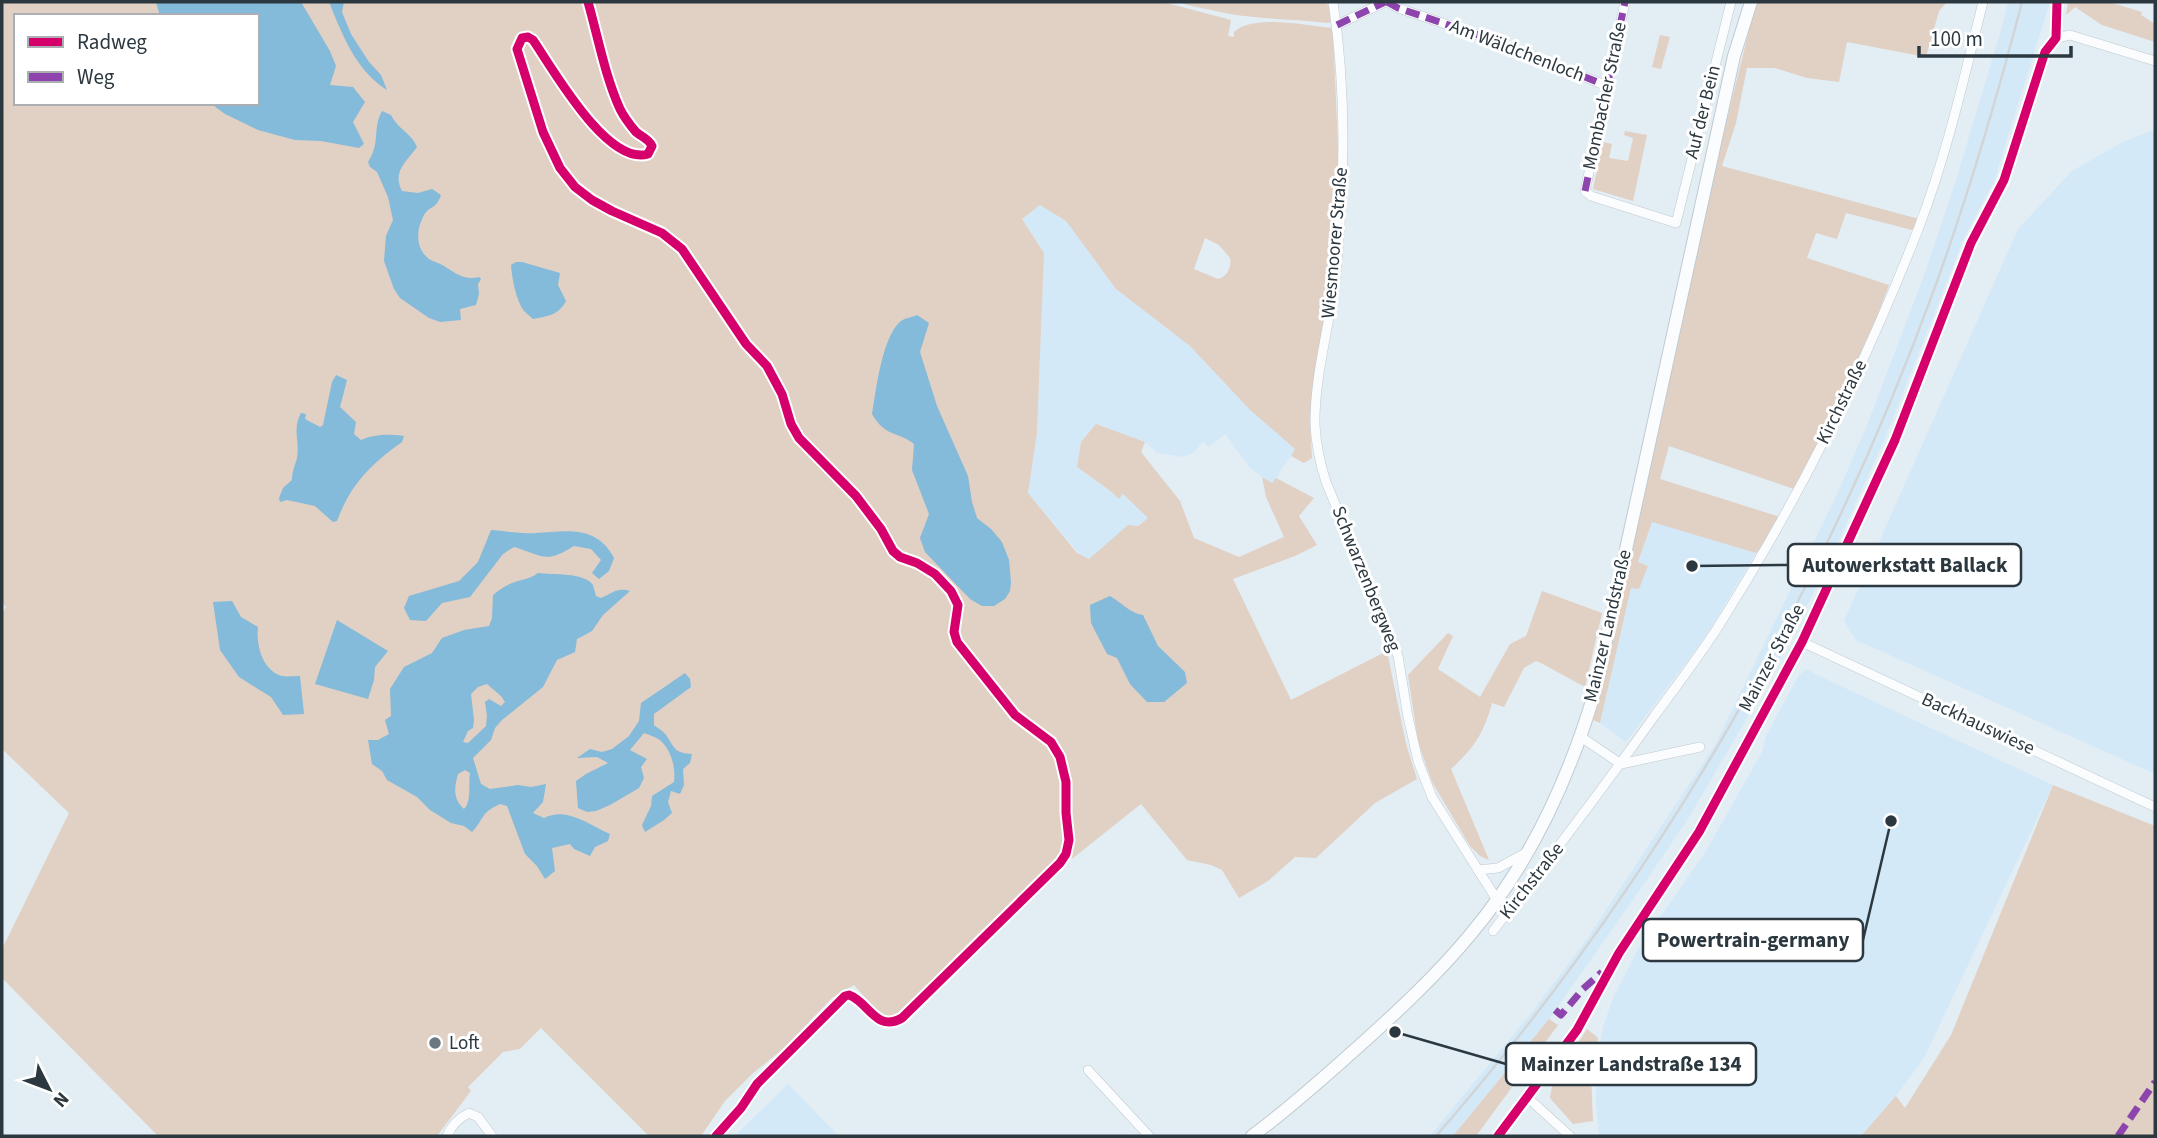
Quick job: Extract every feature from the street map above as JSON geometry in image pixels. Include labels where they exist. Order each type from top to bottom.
[{"type":"main road","name":"Mainzer Landstraße","points":[[1252,1136],[1308,1091],[1408,1000],[1471,934],[1497,900],[1528,851],[1559,791],[1581,737],[1595,691],[1734,56],[1751,2]]},
{"type":"street","name":"Wiesmoorer Straße","points":[[1326,482],[1318,456],[1315,424],[1340,223],[1341,96],[1333,2]]},
{"type":"street","points":[[1337,26],[1386,2]]},
{"type":"street","name":"Am Wäldchenloch","points":[[1386,2],[1496,41],[1607,86]]},
{"type":"street","name":"Mombacher Straße","points":[[1585,191],[1625,2]]},
{"type":"street","name":"Auf der Bein","points":[[1585,191],[1591,196],[1676,223],[1731,2]]},
{"type":"street","name":"Kirchstraße","points":[[1493,931],[1621,764],[1717,628],[1759,559],[1840,408],[1869,347],[1919,225],[1947,144],[1983,2]]},
{"type":"street","name":"Mainzer Straße","points":[[1498,1136],[1577,1030],[1619,953],[1672,876],[1699,832],[1802,642],[1895,440],[1971,243],[2010,166],[2045,52],[2050,42],[2056,38],[2057,2]]},
{"type":"street","points":[[2056,38],[2070,35],[2155,61]]},
{"type":"street","name":"Schwarzenbergweg","points":[[1326,482],[1398,656],[1418,761],[1432,797],[1497,900]]},
{"type":"street","name":"Backhauswiese","points":[[1802,642],[2155,807]]},
{"type":"street","points":[[1581,737],[1621,764],[1700,747]]},
{"type":"street","points":[[1478,870],[1498,868],[1528,851]]},
{"type":"street","points":[[1088,1070],[1149,1136]]},
{"type":"street","points":[[1528,1098],[1570,1136]]},
{"type":"street","points":[[447,1136],[462,1116],[469,1113],[478,1117],[492,1136]]},
{"type":"shaded area","points":[[2,2],[1163,2],[1231,20],[1228,36],[1234,37],[1234,32],[1253,23],[1295,23],[1331,28],[1339,169],[1335,248],[1310,422],[1312,458],[1304,463],[1291,456],[1295,449],[1250,410],[1190,346],[1116,289],[1066,221],[1040,205],[1022,219],[1044,253],[1037,433],[1028,493],[1077,553],[1089,559],[1128,525],[1138,526],[1148,518],[1123,494],[1119,499],[1077,467],[1081,442],[1096,424],[1145,442],[1141,452],[1180,501],[1194,538],[1239,557],[1284,537],[1266,497],[1262,477],[1272,483],[1276,478],[1314,498],[1299,516],[1317,545],[1233,579],[1291,700],[1387,651],[1406,744],[1417,779],[1375,803],[1316,858],[1295,857],[1268,881],[1239,898],[1222,870],[1187,860],[1141,804],[1073,858],[1062,859],[905,1013],[893,1020],[884,1019],[854,985],[832,998],[783,1049],[725,1101],[701,1136],[649,1136],[541,1028],[520,1049],[503,1052],[468,1087],[471,1091],[437,1136],[158,1136],[2,978],[2,949],[69,813],[2,749],[2,613],[6,607],[2,603]],"holes":[[[1205,238],[1219,245],[1230,258],[1230,265],[1224,276],[1218,279],[1194,269]]]},
{"type":"shaded area","points":[[1179,2],[1327,2],[1332,21],[1328,23],[1241,16]]},
{"type":"shaded area","points":[[1756,2],[1947,2],[1939,11],[1926,57],[1847,42],[1839,82],[1807,78],[1775,68],[1747,68],[1736,123],[1722,166],[1919,219],[1912,230],[1846,213],[1837,239],[1816,233],[1807,258],[1889,285],[1865,348],[1794,489],[1669,446],[1660,479],[1780,517],[1765,544],[1756,553],[1652,522],[1638,562],[1648,566],[1639,589],[1631,588],[1600,723],[1593,720],[1716,164]]},
{"type":"shaded area","points":[[2008,2],[2050,2],[1994,181],[1964,238],[1886,436],[1830,560],[1771,677],[1688,819],[1549,1019],[1453,1136],[1430,1136],[1532,1012],[1582,946],[1715,745],[1839,490],[1867,425],[1922,281],[1956,180]]},
{"type":"shaded area","points":[[2068,2],[2109,2],[2142,12],[2141,15],[2155,24],[2155,42],[2102,25],[2075,7],[2066,15]]},
{"type":"shaded area","points":[[1660,35],[1670,37],[1661,69],[1652,67]]},
{"type":"shaded area","points":[[2155,129],[2155,774],[1856,640],[1844,621],[2018,229],[2072,171],[2121,143]]},
{"type":"shaded area","points":[[1625,131],[1647,135],[1633,201],[1593,189],[1603,142],[1612,144],[1609,158],[1628,161],[1633,138],[1624,135]]},
{"type":"shaded area","points":[[1040,205],[1066,221],[1116,289],[1190,346],[1250,410],[1295,449],[1272,484],[1250,468],[1225,434],[1209,447],[1203,441],[1195,452],[1183,457],[1157,453],[1145,442],[1077,467],[1118,499],[1123,494],[1148,518],[1089,559],[1078,553],[1028,493],[1037,433],[1044,253],[1022,219]]},
{"type":"shaded area","points":[[1652,521],[1756,553],[1705,637],[1626,742],[1600,723],[1631,587],[1648,566],[1638,562]]},
{"type":"shaded area","points":[[1542,591],[1602,613],[1585,687],[1536,661],[1524,668],[1504,707],[1492,703],[1477,739],[1451,769],[1489,860],[1480,856],[1470,846],[1432,782],[1418,742],[1408,675],[1448,633],[1453,636],[1438,669],[1480,697],[1510,644],[1526,636]]},
{"type":"shaded area","points":[[1807,669],[2053,785],[1924,1058],[1861,1136],[1599,1136],[1596,1069],[1603,1027],[1613,998],[1637,951],[1706,851],[1762,752],[1766,736],[1799,675]]},
{"type":"shaded area","points":[[2053,785],[2155,826],[2155,1136],[1861,1136],[1896,1096],[1905,1108],[1951,1035]]},
{"type":"shaded area","points":[[1549,1019],[1558,1025],[1476,1136],[1453,1136]]},
{"type":"shaded area","points":[[1587,1029],[1598,1038],[1591,1075],[1593,1121],[1573,1124],[1550,1098],[1559,1070]]},
{"type":"shaded area","points":[[788,1084],[839,1136],[735,1136]]},
{"type":"water","points":[[156,2],[301,2],[336,66],[330,85],[353,87],[365,102],[353,122],[364,144],[359,148],[321,141],[295,140],[258,130],[213,105],[259,105],[259,14],[159,14]]},
{"type":"water","points":[[329,2],[344,2],[342,12],[351,34],[381,75],[387,90],[358,62]]},
{"type":"water","points":[[382,111],[391,115],[417,147],[399,173],[402,191],[418,193],[432,189],[441,195],[421,220],[418,238],[424,255],[456,274],[481,279],[476,305],[460,309],[461,320],[440,322],[429,318],[400,298],[394,289],[384,261],[386,236],[393,220],[388,197],[377,172],[368,162]]},
{"type":"water","points":[[516,262],[560,273],[558,285],[566,301],[560,309],[548,316],[533,319],[524,311],[512,277],[511,265]]},
{"type":"water","points":[[917,315],[929,323],[920,352],[937,406],[968,476],[977,518],[1002,542],[1009,560],[1010,591],[1005,599],[994,606],[982,606],[970,599],[925,552],[920,538],[929,514],[912,470],[914,444],[882,427],[872,414],[881,364],[894,328],[901,321]]},
{"type":"water","points":[[336,375],[347,380],[340,407],[356,422],[354,434],[361,440],[382,435],[404,436],[402,442],[363,476],[342,508],[337,521],[333,522],[315,506],[287,500],[280,502],[279,498],[283,488],[292,480],[298,452],[298,419],[301,413],[306,414],[305,419],[320,427],[323,425],[332,382]]},
{"type":"water","points":[[491,530],[525,533],[580,532],[599,540],[614,558],[609,571],[599,579],[592,573],[601,560],[591,549],[574,546],[557,555],[544,557],[514,547],[503,554],[470,597],[442,603],[426,621],[410,620],[404,608],[409,596],[459,581],[478,562]]},
{"type":"water","points":[[538,573],[583,578],[593,585],[596,596],[601,598],[618,590],[630,591],[603,615],[592,631],[577,639],[575,652],[557,660],[543,687],[502,720],[495,728],[491,740],[473,758],[481,784],[490,789],[546,784],[543,802],[533,813],[544,818],[569,815],[610,834],[608,841],[595,847],[590,856],[574,849],[570,844],[552,848],[555,871],[545,879],[525,854],[507,806],[500,804],[489,810],[472,832],[464,826],[451,823],[430,810],[417,797],[387,780],[382,771],[372,764],[368,740],[378,740],[389,734],[385,720],[391,716],[390,689],[404,667],[432,653],[442,638],[464,630],[489,626],[493,595],[509,584]],"holes":[[[487,684],[505,702],[501,706],[489,699],[485,702],[486,726],[468,743],[463,742],[468,731],[473,728],[471,694],[478,687]],[[465,770],[470,773],[469,797],[464,809],[456,797],[455,789],[458,774]]]},
{"type":"water","points":[[1110,596],[1130,610],[1143,615],[1158,646],[1185,672],[1187,683],[1164,702],[1147,702],[1130,684],[1117,658],[1107,654],[1091,623],[1090,605]]},
{"type":"water","points":[[232,601],[241,617],[258,627],[259,649],[265,663],[282,676],[300,676],[304,714],[283,715],[271,697],[239,677],[220,650],[213,602]]},
{"type":"water","points":[[337,620],[388,651],[375,667],[368,699],[315,684]]},
{"type":"water","points":[[685,673],[690,679],[691,687],[654,714],[654,725],[675,748],[680,752],[692,754],[690,763],[683,769],[684,785],[680,794],[671,791],[668,802],[672,813],[645,832],[642,825],[651,806],[652,796],[674,782],[674,776],[672,759],[667,749],[660,740],[644,733],[630,750],[647,759],[641,767],[644,778],[639,788],[596,811],[587,812],[578,808],[576,781],[608,763],[597,757],[577,758],[590,749],[602,752],[612,749],[629,736],[639,721],[641,703]]},
{"type":"railway","points":[[1436,1136],[1515,1041],[1590,942],[1725,735],[1785,627],[1840,516],[1890,403],[1935,287],[1982,145],[2022,2]]},
{"type":"marked path","points":[[1337,25],[1385,2]]},
{"type":"marked path","points":[[1387,2],[1496,41],[1607,86]]},
{"type":"marked path","points":[[1585,191],[1625,2]]},
{"type":"marked path","points":[[1555,1010],[1561,1015],[1602,972]]},
{"type":"marked path","points":[[2118,1136],[2155,1082]]},
{"type":"cycle path","points":[[588,2],[606,70],[620,109],[636,132],[652,146],[648,154],[632,154],[599,131],[567,92],[533,40],[522,38],[517,49],[543,132],[560,168],[575,187],[592,200],[662,233],[682,249],[746,344],[767,366],[782,394],[791,424],[799,438],[856,496],[881,529],[893,551],[935,574],[951,591],[958,605],[954,632],[957,642],[1015,715],[1051,742],[1060,757],[1066,782],[1069,840],[1066,854],[1060,863],[902,1018],[886,1022],[873,1015],[856,999],[845,996],[757,1084],[741,1108],[716,1136]]},
{"type":"cycle path","points":[[1498,1136],[1577,1030],[1619,953],[1699,832],[1802,642],[1895,440],[1971,243],[2004,180],[2045,52],[2056,38],[2057,2]]},
{"type":"place","name":"Autowerkstatt Ballack","points":[[1692,566]]},
{"type":"place","name":"Powertrain-germany","points":[[1891,821]]},
{"type":"place","name":"Mainzer Landstraße 134","points":[[1395,1032]]},
{"type":"place","name":"Loft","points":[[435,1043]]}]
